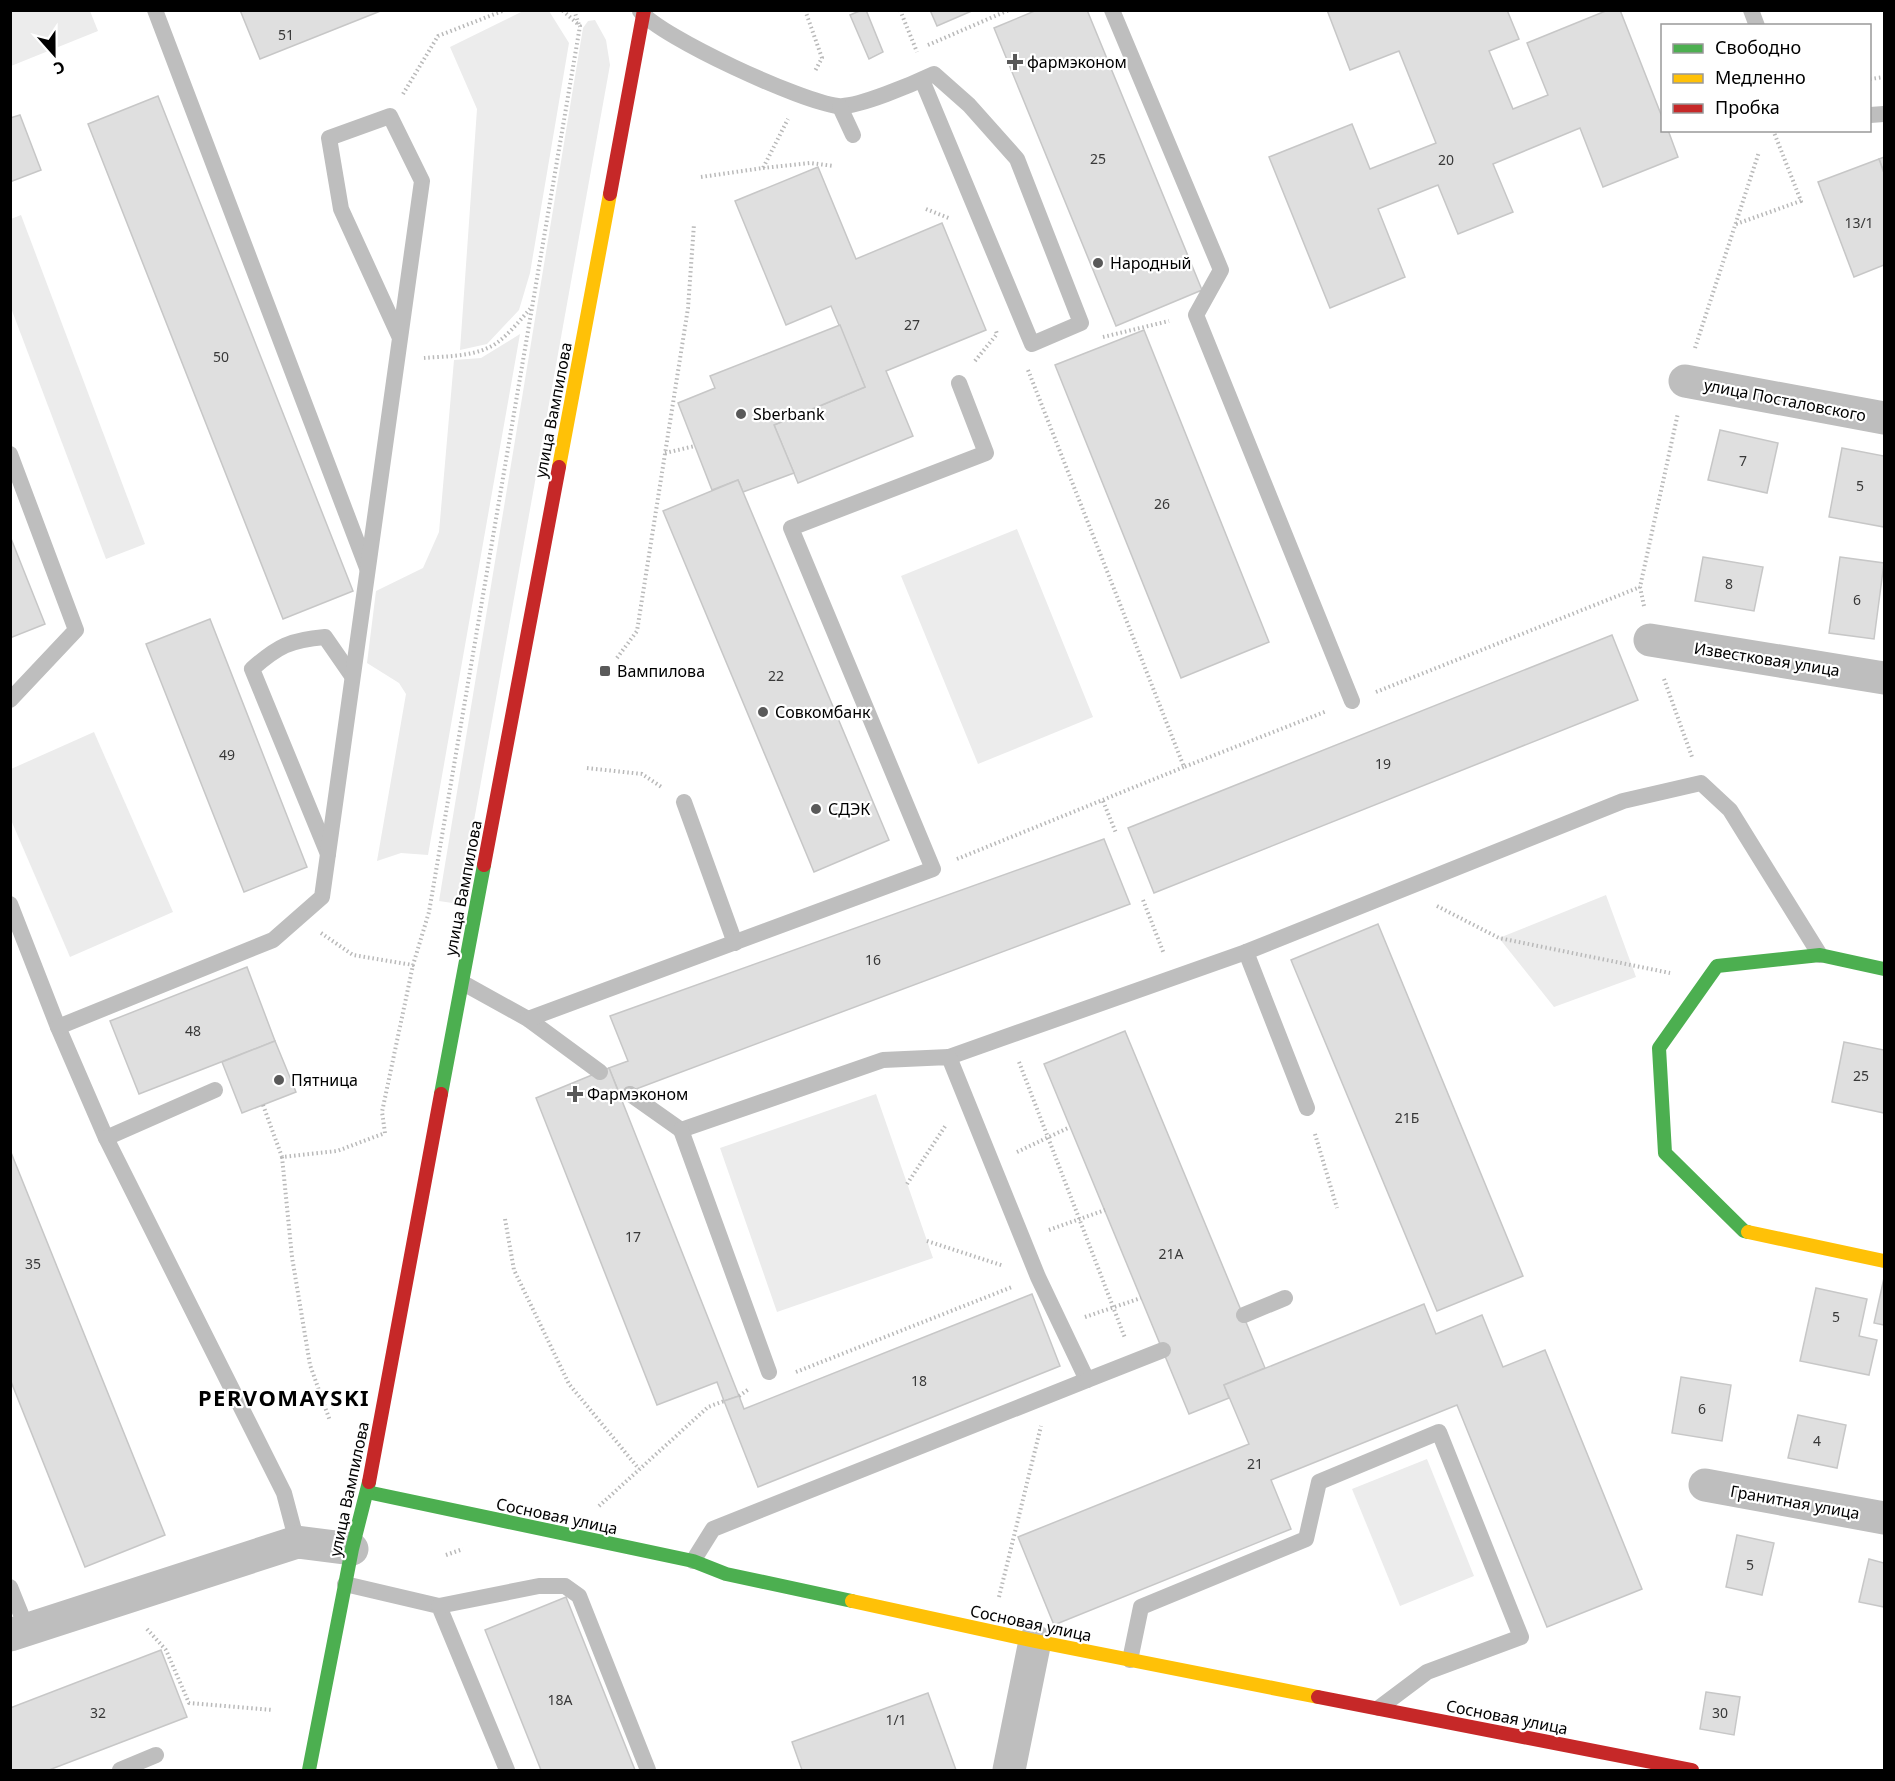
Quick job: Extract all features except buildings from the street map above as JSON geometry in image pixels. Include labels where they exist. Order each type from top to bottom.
[{"type":"street","name":"улица Вампилова","points":[[309,1770],[352,1549],[367,1492],[642,12]]},
{"type":"street","name":"улица Посталовского","points":[[1684,381],[1884,418]]},
{"type":"street","name":"Известковая улица","points":[[1650,640],[1884,678]]},
{"type":"street","points":[[1884,969],[1820,955],[1717,966],[1659,1048],[1665,1154],[1744,1231],[1884,1261]]},
{"type":"street","name":"Гранитная улица","points":[[1705,1485],[1884,1518]]},
{"type":"street","name":"Сосновая улица","points":[[367,1492],[693,1561],[726,1574],[1035,1641],[1692,1770]]},
{"type":"street","points":[[19,1632],[297,1542],[352,1549]]},
{"type":"street","points":[[1009,1770],[1035,1641]]},
{"type":"lane","points":[[155,10],[368,570]]},
{"type":"lane","points":[[1112,10],[1221,270],[1196,315],[1352,701]]},
{"type":"lane","points":[[642,12],[705,53],[801,95],[840,107],[928,77]]},
{"type":"lane","points":[[928,77],[969,105],[1017,159],[1081,323],[1032,344],[928,77]]},
{"type":"lane","points":[[840,107],[853,135]]},
{"type":"lane","points":[[58,1027],[273,940],[322,897],[422,181],[390,116],[329,138],[341,209],[400,338]]},
{"type":"lane","points":[[528,1019],[933,869],[791,528],[986,453],[959,383]]},
{"type":"lane","points":[[10,454],[76,630],[10,700]]},
{"type":"lane","points":[[328,854],[252,669],[275,648],[298,639],[325,637],[352,676]]},
{"type":"lane","points":[[681,1131],[883,1060],[949,1057],[1246,952],[1623,801],[1701,783],[1730,810],[1820,955]]},
{"type":"lane","points":[[684,802],[735,943]]},
{"type":"lane","points":[[10,904],[58,1027],[106,1138],[284,1493],[297,1542]]},
{"type":"lane","points":[[1246,952],[1307,1107]]},
{"type":"lane","points":[[463,982],[528,1019],[600,1072]]},
{"type":"lane","points":[[949,1057],[1038,1277],[1087,1380]]},
{"type":"lane","points":[[106,1138],[215,1090]]},
{"type":"lane","points":[[630,1094],[681,1131],[769,1372]]},
{"type":"lane","points":[[1244,1315],[1285,1298]]},
{"type":"lane","points":[[693,1561],[713,1529],[1163,1350]]},
{"type":"lane","points":[[1130,1660],[1141,1607],[1306,1539],[1319,1482],[1439,1432],[1521,1637],[1427,1672],[1378,1709]]},
{"type":"lane","points":[[345,1584],[439,1606],[539,1586],[564,1586],[579,1596],[648,1770]]},
{"type":"lane","points":[[10,1587],[19,1632]]},
{"type":"lane","points":[[439,1606],[507,1770]]},
{"type":"lane","points":[[120,1770],[156,1755]]},
{"type":"path","points":[[390,116],[438,36],[506,10]]},
{"type":"path","points":[[562,10],[579,26]]},
{"type":"path","points":[[282,1157],[337,1151],[385,1133],[382,1112],[413,965],[429,912],[532,307],[579,26],[574,10]]},
{"type":"path","points":[[900,10],[928,77]]},
{"type":"path","points":[[916,50],[1009,10]]},
{"type":"path","points":[[1736,224],[1801,201],[1774,132]]},
{"type":"path","points":[[1701,783],[1650,640],[1640,587],[1684,381],[1759,152]]},
{"type":"path","points":[[763,168],[810,163],[834,166]]},
{"type":"path","points":[[701,177],[735,174]]},
{"type":"path","points":[[926,209],[951,219],[955,229]]},
{"type":"path","points":[[617,658],[637,631],[688,308],[694,224]]},
{"type":"path","points":[[454,356],[485,349],[498,342],[532,307]]},
{"type":"path","points":[[1098,338],[1196,315]]},
{"type":"path","points":[[959,383],[997,334],[993,324]]},
{"type":"path","points":[[1027,366],[1184,767]]},
{"type":"path","points":[[665,453],[695,446]]},
{"type":"path","points":[[933,869],[1640,587]]},
{"type":"path","points":[[587,768],[642,774],[684,802]]},
{"type":"path","points":[[1103,801],[1116,833]]},
{"type":"path","points":[[1404,889],[1498,938],[1707,980]]},
{"type":"path","points":[[1143,900],[1173,977]]},
{"type":"path","points":[[298,918],[352,955],[413,965]]},
{"type":"path","points":[[1009,1036],[1134,1361]]},
{"type":"path","points":[[907,1184],[964,1098]]},
{"type":"path","points":[[263,1105],[282,1157],[292,1257],[309,1354],[330,1421]]},
{"type":"path","points":[[1307,1107],[1337,1208]]},
{"type":"path","points":[[1016,1152],[1070,1127]]},
{"type":"path","points":[[1052,1229],[1105,1210]]},
{"type":"path","points":[[505,1219],[514,1270],[568,1384],[639,1469]]},
{"type":"path","points":[[927,1241],[1038,1277]]},
{"type":"path","points":[[769,1372],[793,1373],[1038,1277]]},
{"type":"path","points":[[1087,1317],[1141,1298]]},
{"type":"path","points":[[997,1633],[999,1591],[1049,1395]]},
{"type":"path","points":[[577,1537],[601,1503],[708,1407],[724,1401]]},
{"type":"path","points":[[143,1625],[166,1650],[189,1703],[273,1710]]},
{"type":"shaded area","points":[[11,10],[90,11],[98,31],[11,66]]},
{"type":"shaded area","points":[[525,10],[549,11],[569,43],[530,273],[519,310],[487,344],[460,350],[477,109],[450,47]]},
{"type":"shaded area","points":[[595,20],[606,40],[610,65],[459,904],[439,901],[583,28],[588,21]]},
{"type":"shaded area","points":[[21,215],[145,544],[106,559],[11,308],[11,219]]},
{"type":"shaded area","points":[[520,334],[428,855],[401,853],[377,861],[406,694],[399,683],[367,663],[376,591],[423,568],[439,532],[454,360],[481,358]]},
{"type":"shaded area","points":[[1017,529],[1093,717],[978,764],[901,576]]},
{"type":"shaded area","points":[[94,732],[173,912],[70,957],[11,820],[11,769]]},
{"type":"shaded area","points":[[1606,895],[1636,977],[1554,1007],[1499,938]]},
{"type":"shaded area","points":[[876,1094],[933,1258],[777,1312],[720,1148]]},
{"type":"shaded area","points":[[1427,1459],[1474,1576],[1400,1606],[1352,1489]]},
{"type":"traffic: fast","points":[[441,1094],[484,865]]},
{"type":"traffic: fast","points":[[1748,1232],[1744,1231],[1665,1153],[1659,1048],[1717,966],[1820,955],[1884,969]]},
{"type":"traffic: fast","points":[[309,1770],[352,1549],[369,1482]]},
{"type":"traffic: fast","points":[[367,1492],[693,1561],[726,1574],[852,1601]]},
{"type":"traffic: slow","points":[[559,467],[610,194]]},
{"type":"traffic: slow","points":[[1748,1232],[1884,1261]]},
{"type":"traffic: slow","points":[[852,1601],[1035,1641],[1318,1697]]},
{"type":"traffic: jam","points":[[610,194],[644,10]]},
{"type":"traffic: jam","points":[[484,865],[559,467]]},
{"type":"traffic: jam","points":[[369,1482],[441,1094]]},
{"type":"traffic: jam","points":[[1318,1697],[1692,1770]]},
{"type":"place","name":"фармэконом","points":[[1015,62]]},
{"type":"place","name":"Народный","points":[[1098,263]]},
{"type":"place","name":"Sberbank","points":[[741,414]]},
{"type":"place","name":"Вампилова","points":[[605,671]]},
{"type":"place","name":"Совкомбанк","points":[[763,712]]},
{"type":"place","name":"СДЭК","points":[[816,809]]},
{"type":"place","name":"Пятница","points":[[279,1080]]},
{"type":"place","name":"Фармэконом","points":[[575,1094]]},
{"type":"district","name":"PERVOMAYSKI","points":[[284,1398]]}]
